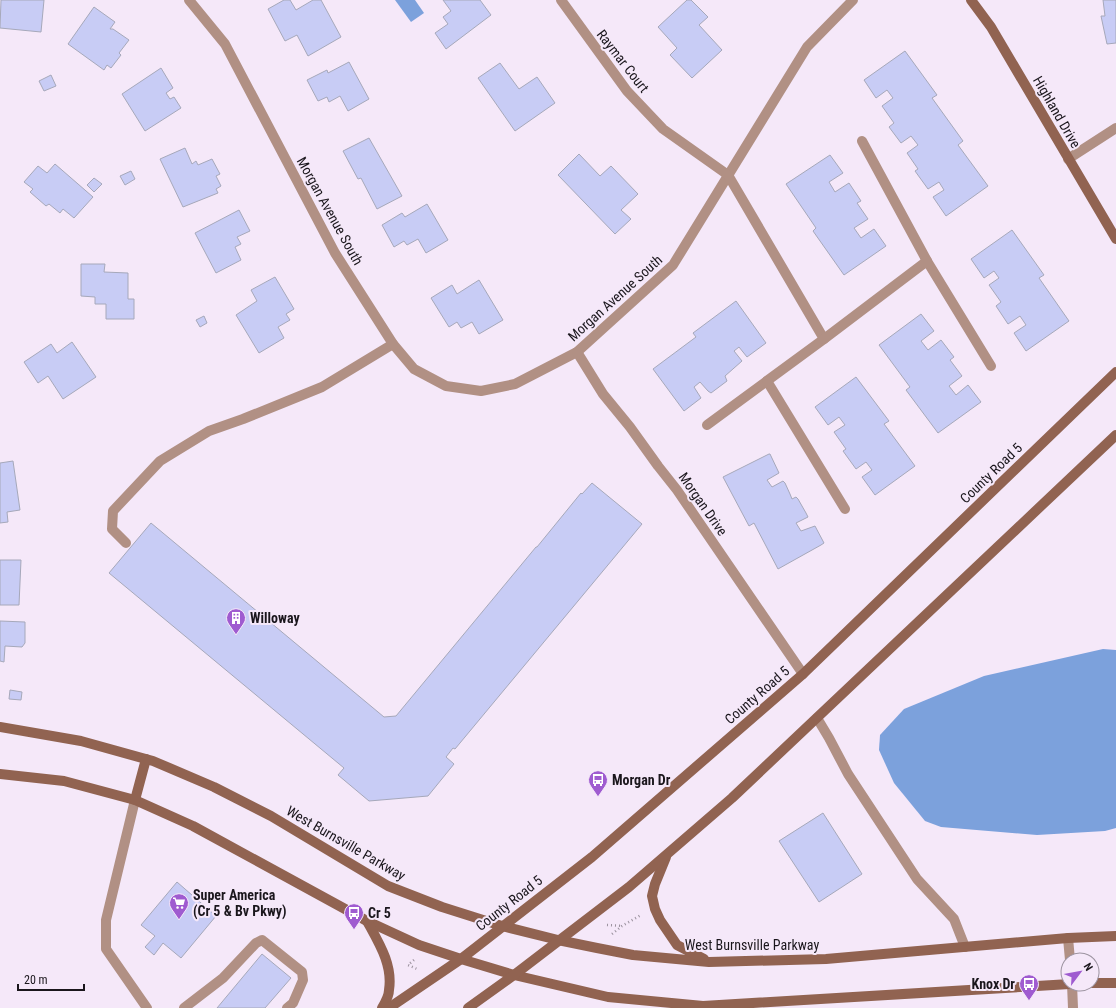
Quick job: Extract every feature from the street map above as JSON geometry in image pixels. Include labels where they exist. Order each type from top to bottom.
[{"type":"street","name":"Morgan Avenue South","points":[[189,0],[226,44],[335,253],[393,344],[414,369],[446,386],[481,391],[515,384],[577,352],[673,265],[807,47],[853,0]]},
{"type":"street","name":"Raymar Court","points":[[561,0],[626,92],[664,129],[728,175]]},
{"type":"street","name":"Highland Drive","points":[[971,0],[991,28],[1116,239]]},
{"type":"street","points":[[1068,159],[1116,128]]},
{"type":"street","points":[[862,141],[927,261],[991,366]]},
{"type":"street","points":[[728,175],[824,339]]},
{"type":"street","points":[[707,425],[927,261]]},
{"type":"street","points":[[126,543],[112,529],[113,511],[160,461],[209,431],[322,387],[393,344]]},
{"type":"street","name":"Morgan Drive","points":[[577,352],[603,394],[630,427],[677,490],[803,674]]},
{"type":"street","name":"County Road 5","points":[[389,1008],[461,959],[592,857],[803,674],[1116,372]]},
{"type":"street","points":[[767,381],[845,509]]},
{"type":"street","points":[[468,1008],[514,975],[629,887],[732,798],[1116,435]]},
{"type":"street","points":[[817,718],[848,774],[917,878],[954,919],[965,947]]},
{"type":"street","name":"West Burnsville Parkway","points":[[0,727],[81,741],[146,759],[214,786],[271,816],[388,886],[442,907],[502,926],[558,940],[633,955],[709,962],[826,959],[1068,938],[1116,936]]},
{"type":"street","points":[[146,759],[106,920],[106,949],[146,1008]]},
{"type":"street","points":[[0,774],[64,781],[135,800],[192,826],[367,922],[419,945],[514,975],[608,997],[703,1006],[1060,985]]},
{"type":"street","points":[[668,853],[655,884],[652,896],[655,909],[660,920],[677,945],[709,962]]},
{"type":"street","points":[[367,922],[383,948],[389,970],[389,991],[382,1008]]},
{"type":"street","points":[[1068,938],[1069,952]]},
{"type":"street","points":[[184,1008],[223,978],[256,943],[262,940],[302,972],[303,980],[293,1003],[286,1008]]},
{"type":"street","points":[[1100,983],[1116,983]]},
{"type":"street","points":[[1072,992],[1073,1008]]},
{"type":"path","points":[[610,936],[622,926],[643,914]]},
{"type":"path","points":[[606,925],[622,926]]},
{"type":"path","points":[[416,959],[408,965],[419,969]]},
{"type":"water","points":[[395,0],[415,0],[424,13],[411,22]]},
{"type":"water","points":[[1103,649],[1116,650],[1116,828],[1105,831],[1037,835],[941,827],[925,821],[894,783],[879,750],[880,735],[904,709],[984,676]]},
{"type":"building","points":[[1,0],[44,0],[41,32],[0,28]]},
{"type":"building","points":[[284,0],[290,0],[296,10],[313,0],[321,0],[341,37],[308,56],[297,35],[285,41],[268,9]]},
{"type":"building","points":[[443,0],[480,0],[491,15],[446,49],[435,33],[448,24],[443,17],[451,11]]},
{"type":"building","points":[[687,0],[691,0],[708,17],[699,25],[722,50],[692,78],[670,55],[677,48],[658,27]]},
{"type":"building","points":[[1103,0],[1116,0],[1116,43],[1107,44],[1101,16],[1105,16]]},
{"type":"building","points":[[94,7],[115,22],[110,29],[113,29],[129,40],[119,53],[121,55],[111,68],[107,65],[104,70],[68,44]]},
{"type":"building","points":[[905,51],[937,95],[932,98],[963,141],[958,145],[988,186],[946,216],[933,197],[944,190],[939,182],[928,189],[915,171],[918,169],[907,153],[918,145],[911,136],[901,143],[889,127],[894,123],[882,106],[893,98],[887,90],[876,98],[864,80]]},
{"type":"building","points":[[349,62],[369,99],[348,111],[340,96],[329,102],[327,97],[318,101],[307,80],[327,70],[328,73]]},
{"type":"building","points":[[500,63],[519,89],[537,77],[555,103],[515,131],[478,78]]},
{"type":"building","points":[[161,68],[173,88],[166,93],[170,99],[174,97],[181,108],[145,131],[122,94]]},
{"type":"building","points":[[51,75],[56,86],[44,91],[39,81]]},
{"type":"building","points":[[369,138],[402,196],[377,209],[361,178],[358,179],[343,151]]},
{"type":"building","points":[[185,148],[192,164],[196,161],[198,165],[212,159],[220,174],[216,176],[221,186],[216,189],[218,193],[183,207],[160,159]]},
{"type":"building","points":[[579,154],[600,176],[611,166],[638,194],[621,210],[631,219],[615,234],[558,175]]},
{"type":"building","points":[[830,155],[843,173],[829,182],[835,192],[849,183],[861,201],[857,203],[868,219],[854,228],[861,238],[874,229],[886,246],[844,275],[813,231],[816,228],[786,184]]},
{"type":"building","points":[[55,164],[93,197],[74,218],[63,209],[60,213],[49,204],[46,206],[30,192],[33,189],[24,182],[38,166],[47,173]]},
{"type":"building","points":[[131,171],[135,179],[125,185],[120,176]]},
{"type":"building","points":[[94,178],[102,184],[94,192],[87,185]]},
{"type":"building","points":[[427,204],[448,240],[426,253],[418,239],[407,245],[404,241],[394,247],[382,225],[402,213],[405,217]]},
{"type":"building","points":[[239,210],[250,231],[237,237],[241,244],[235,247],[241,260],[216,273],[195,233]]},
{"type":"building","points":[[1012,230],[1044,275],[1039,278],[1069,321],[1026,351],[1014,333],[1026,325],[1020,316],[1008,324],[996,306],[1001,302],[989,285],[999,278],[994,271],[984,278],[971,259]]},
{"type":"building","points":[[81,264],[105,264],[104,272],[128,273],[128,299],[134,299],[134,319],[106,319],[106,304],[95,304],[95,297],[81,296]]},
{"type":"building","points":[[275,277],[294,309],[286,314],[290,320],[278,327],[284,338],[259,353],[236,315],[257,301],[251,290]]},
{"type":"building","points":[[479,280],[503,320],[479,334],[472,322],[461,328],[457,322],[449,327],[431,298],[452,285],[457,294]]},
{"type":"building","points":[[736,301],[766,343],[747,357],[739,347],[734,351],[742,361],[725,376],[727,381],[711,393],[700,382],[694,387],[701,398],[684,411],[653,369],[696,337],[693,333]]},
{"type":"building","points":[[921,314],[934,331],[921,341],[928,350],[941,340],[954,357],[950,360],[962,376],[949,386],[956,395],[968,385],[981,402],[938,433],[906,390],[910,387],[879,345]]},
{"type":"building","points":[[204,316],[207,323],[200,327],[196,320]]},
{"type":"building","points":[[72,342],[96,377],[63,399],[48,376],[38,383],[24,362],[51,344],[57,353]]},
{"type":"building","points":[[856,377],[889,421],[884,424],[915,466],[875,495],[862,477],[872,470],[866,462],[856,469],[843,451],[846,449],[834,432],[845,425],[839,417],[828,425],[815,407]]},
{"type":"building","points":[[769,454],[779,473],[767,480],[772,487],[783,481],[785,483],[792,499],[796,497],[798,499],[808,517],[796,523],[801,531],[815,526],[824,543],[778,569],[754,523],[749,526],[723,477]]},
{"type":"building","points":[[13,461],[20,510],[7,512],[8,522],[0,523],[0,463]]},
{"type":"building","name":"Willoway","points":[[592,483],[642,524],[455,749],[453,748],[446,757],[454,764],[428,796],[369,801],[338,775],[344,768],[109,573],[151,523],[384,717],[396,716],[581,493],[582,494]]},
{"type":"building","points":[[0,560],[21,560],[19,605],[0,605]]},
{"type":"building","points":[[0,621],[25,622],[25,643],[22,647],[5,646],[4,662],[0,661]]},
{"type":"building","points":[[10,690],[22,692],[21,700],[9,699]]},
{"type":"building","points":[[823,813],[862,874],[819,902],[779,841]]},
{"type":"building","name":"Super America (Cr 5 & Bv Pkwy)","points":[[177,882],[216,916],[181,958],[163,943],[154,955],[145,947],[155,936],[141,925]]},
{"type":"building","points":[[262,954],[291,978],[265,1008],[217,1008]]},
{"type":"place","name":"Willoway","points":[[236,635]]},
{"type":"place","name":"Morgan Dr","points":[[598,797]]},
{"type":"place","name":"Super America (Cr 5 & Bv Pkwy)","points":[[179,920]]},
{"type":"place","name":"Cr 5","points":[[354,930]]},
{"type":"place","name":"Knox Dr","points":[[1029,1001]]}]
